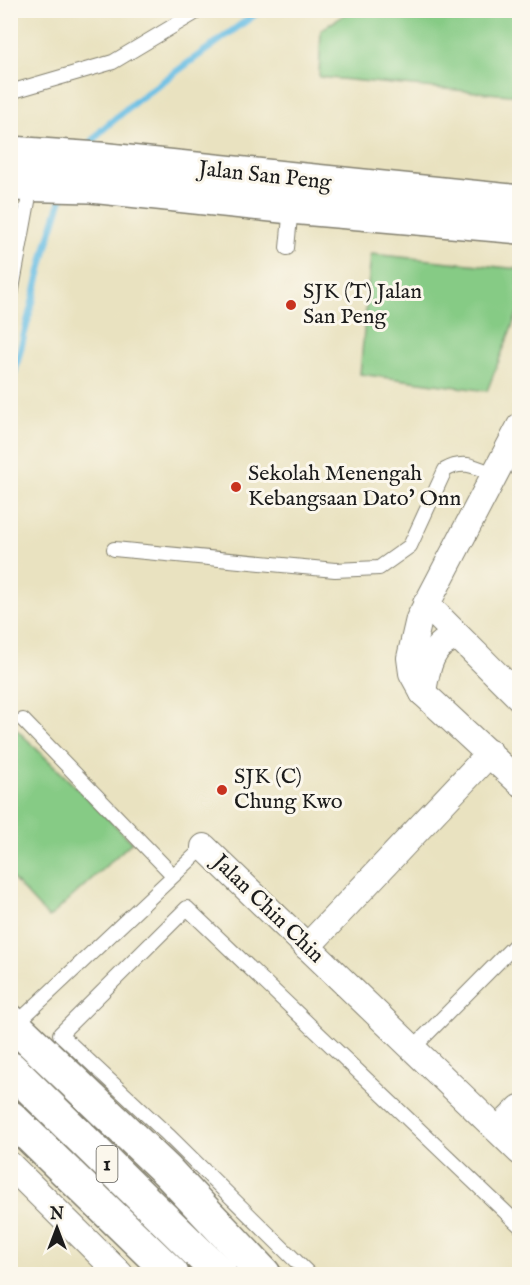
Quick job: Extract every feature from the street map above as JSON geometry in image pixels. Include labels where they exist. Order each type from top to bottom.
[{"type":"main road","name":"Jalan San Peng","points":[[10,153],[37,176],[95,172],[519,202]]},
{"type":"main road","name":"Jalan San Peng","points":[[95,172],[291,207],[519,226]]},
{"type":"main road","points":[[13,1023],[167,1171],[223,1264],[264,1275]]},
{"type":"main road","name":"1","points":[[10,1068],[223,1264]]},
{"type":"main road","name":"1","points":[[10,1118],[172,1275]]},
{"type":"street","points":[[519,426],[426,604],[414,634],[410,658],[412,673],[423,693],[490,753],[519,783]]},
{"type":"street","points":[[426,604],[519,698]]},
{"type":"street","points":[[423,693],[426,671],[433,655],[441,644],[450,638],[458,638]]},
{"type":"street","points":[[307,947],[490,753]]},
{"type":"street","name":"Jalan Chin Chin","points":[[204,847],[519,1152]]},
{"type":"street","points":[[498,1130],[519,1108]]},
{"type":"street","points":[[10,1165],[120,1275]]},
{"type":"lane","points":[[10,92],[113,62],[194,12]]},
{"type":"lane","points":[[10,300],[37,176]]},
{"type":"lane","points":[[287,248],[291,207]]},
{"type":"lane","points":[[114,549],[335,570],[380,568],[410,546],[445,470],[454,465],[469,464],[495,475]]},
{"type":"lane","points":[[23,720],[173,875]]},
{"type":"lane","name":"Jalan Chin Chin","points":[[13,1023],[204,847]]},
{"type":"lane","points":[[309,1275],[168,1135],[60,1034],[188,908],[519,1226]]},
{"type":"lane","points":[[413,1048],[519,940]]},
{"type":"lane","points":[[167,1171],[163,1156],[168,1135]]},
{"type":"lane","points":[[223,1264],[270,1236]]},
{"type":"green space","points":[[350,11],[519,11],[519,96],[319,77],[321,30]]},
{"type":"green space","points":[[371,254],[519,269],[519,309],[487,391],[360,374]]},
{"type":"green space","points":[[10,723],[132,842],[49,918],[11,877]]},
{"type":"waterway","points":[[87,148],[102,130],[136,101],[261,10]]},
{"type":"waterway","points":[[10,390],[48,241],[63,194]]},
{"type":"place","name":"SJK (T) Jalan San Peng","points":[[291,305]]},
{"type":"place","name":"Sekolah Menengah Kebangsaan Dato' Onn","points":[[236,487]]},
{"type":"place","name":"SJK (C) Chung Kwo","points":[[222,790]]}]
